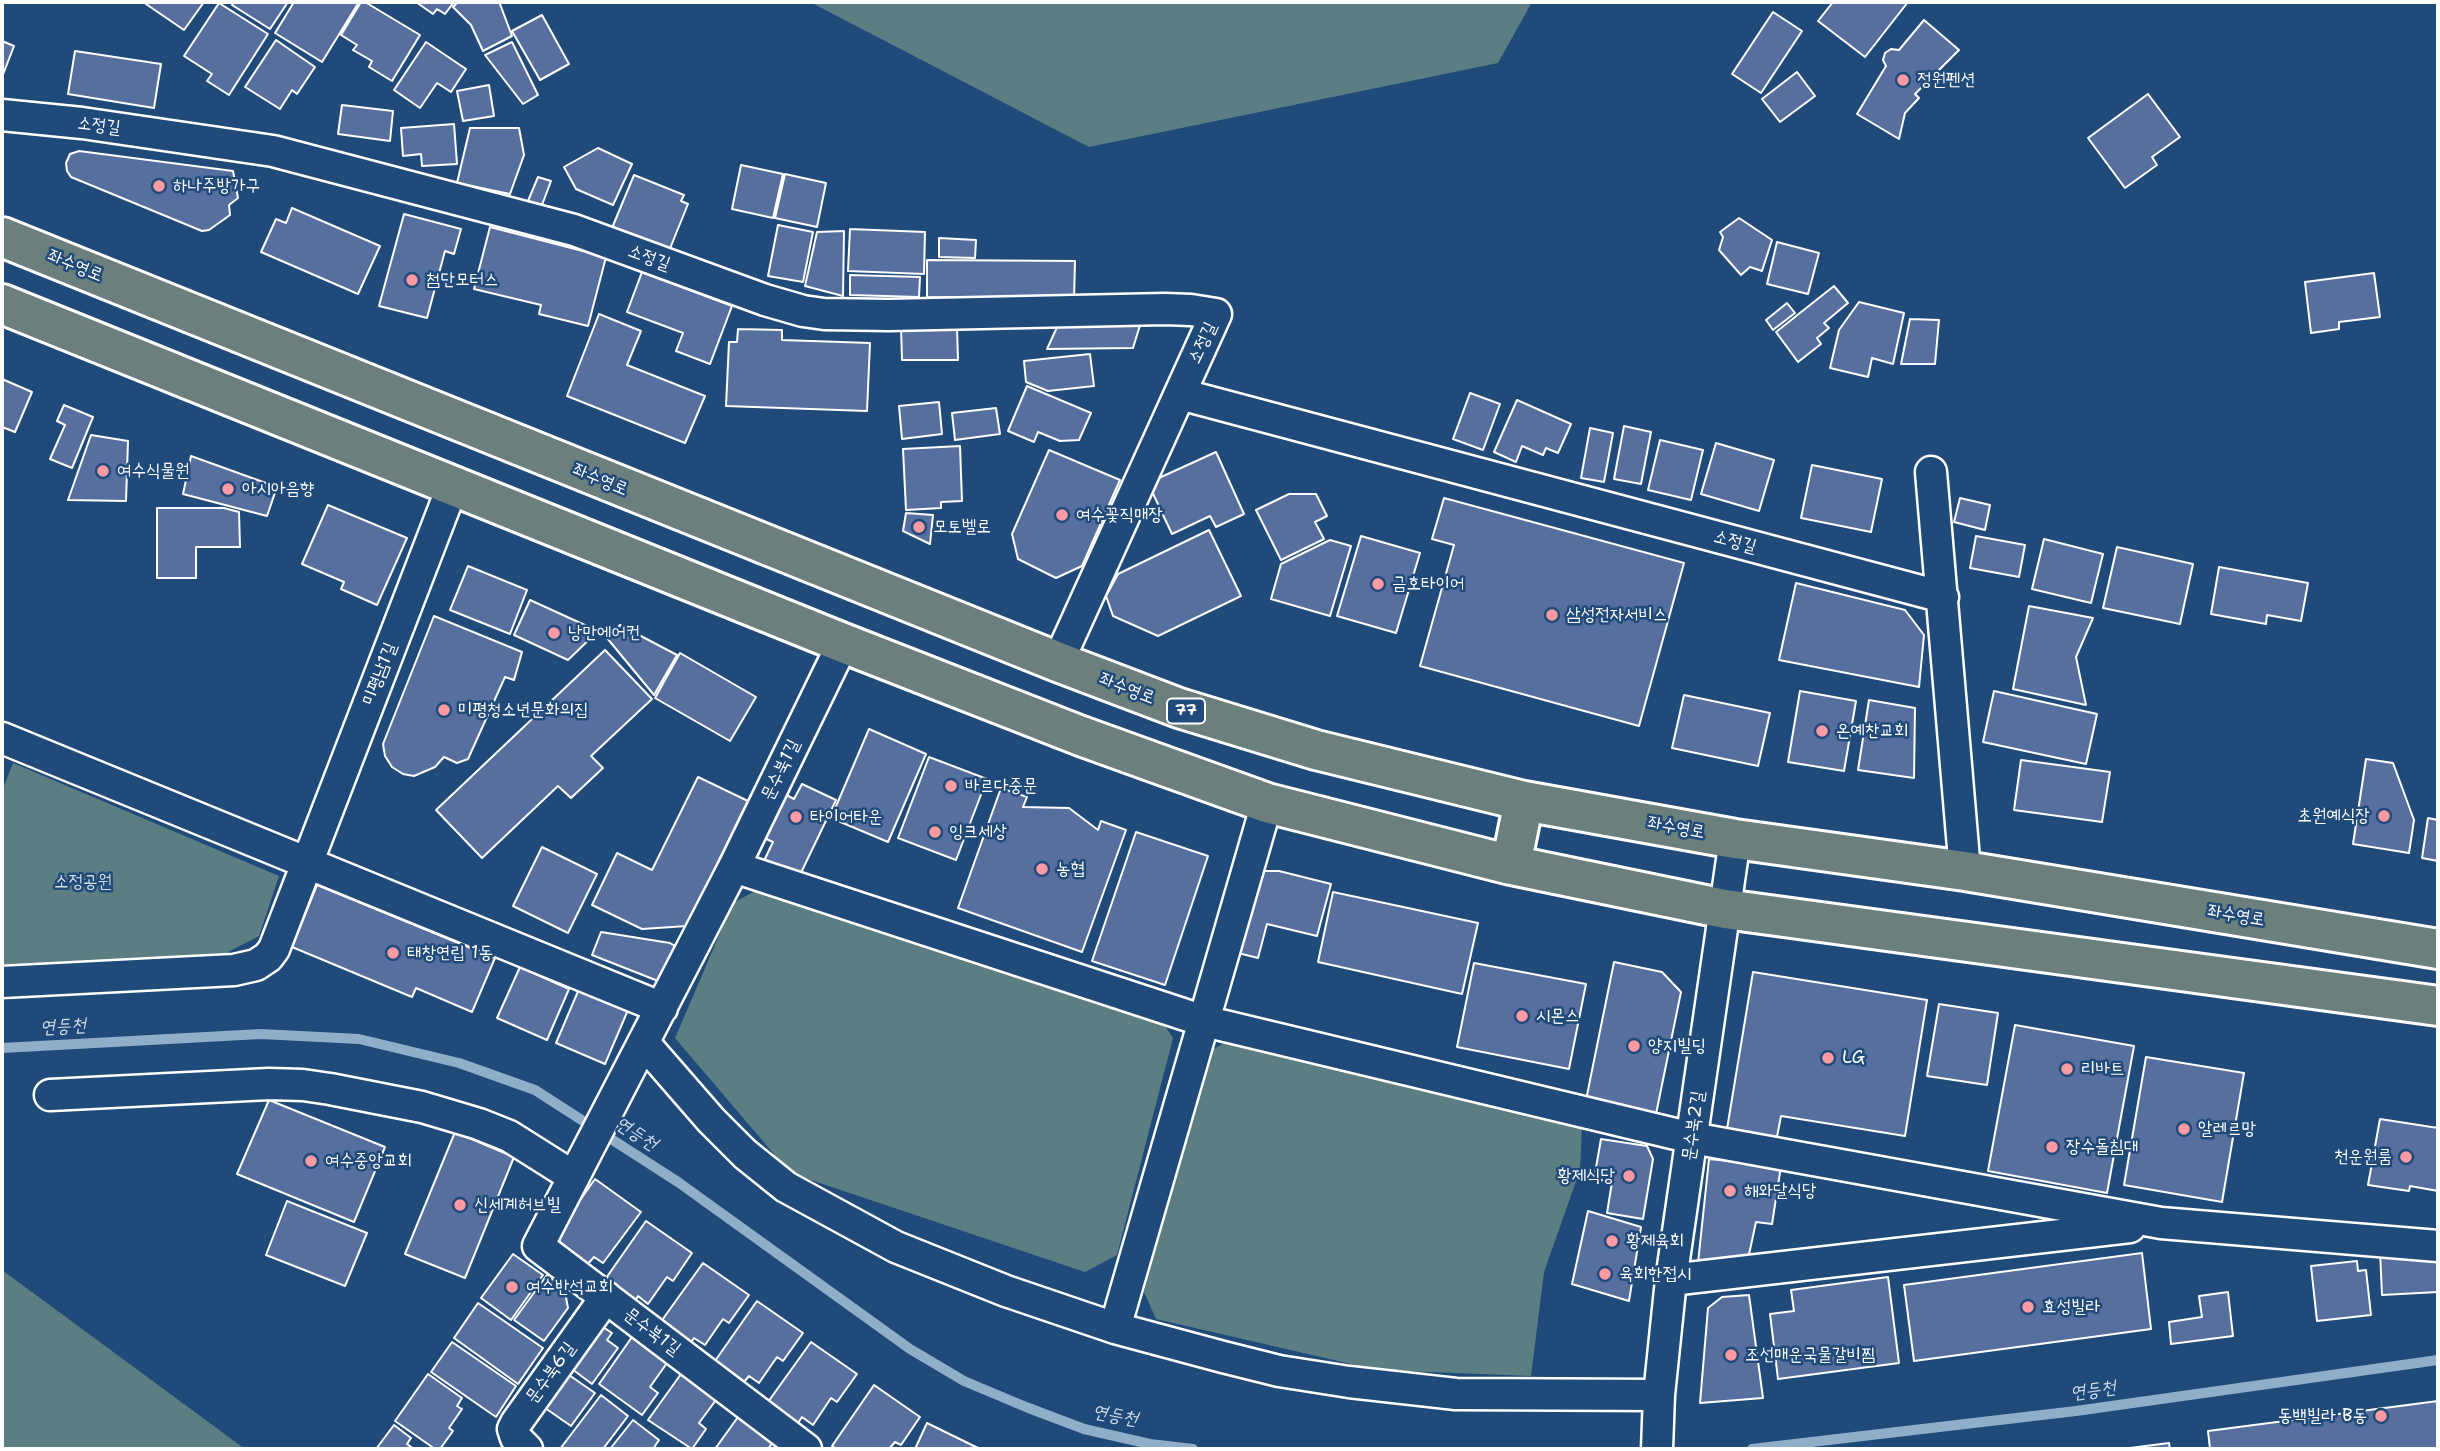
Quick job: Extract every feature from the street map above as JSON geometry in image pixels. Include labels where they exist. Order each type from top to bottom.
[{"type":"main road","name":"좌수영로","points":[[2,237],[1058,662],[1179,708],[1303,746],[1524,801],[1735,839],[1965,871],[2438,949]]},
{"type":"main road","points":[[2,304],[843,643],[1081,736],[1267,803],[1511,865],[1725,909],[2438,1006]]},
{"type":"main road","points":[[1511,865],[1524,801]]},
{"type":"street","name":"소정길","points":[[2,114],[273,151],[574,230],[765,300],[803,311],[862,315],[1164,309],[1216,314],[1058,662]]},
{"type":"street","name":"소정길","points":[[1180,394],[1943,597]]},
{"type":"street","points":[[1931,472],[1965,871]]},
{"type":"street","name":"미평남1길","points":[[2,982],[234,970],[256,965],[268,957],[274,949],[453,485]]},
{"type":"street","name":"문수북1길","points":[[806,1449],[538,1246],[645,1043],[843,643]]},
{"type":"street","points":[[2,738],[662,1008]]},
{"type":"street","points":[[1115,1328],[1267,803]]},
{"type":"street","name":"문수북2길","points":[[1657,1449],[1658,1404],[1671,1280],[1735,839]]},
{"type":"street","points":[[734,867],[1204,1021],[1692,1138],[2161,1223],[2438,1246]]},
{"type":"street","points":[[645,1043],[720,1128],[763,1170],[786,1186],[895,1247],[1006,1291],[1115,1328],[1279,1371],[1418,1391],[1658,1404]]},
{"type":"street","points":[[50,1095],[269,1084],[303,1085],[422,1107],[479,1124],[578,1171]]},
{"type":"street","points":[[1671,1280],[2161,1223]]},
{"type":"street","name":"문수북6길","points":[[527,1449],[516,1438],[513,1429],[516,1423],[606,1297]]},
{"type":"green space","points":[[810,2],[1532,2],[1498,63],[1089,147]]},
{"type":"green space","name":"소정공원","points":[[13,763],[279,876],[259,936],[226,953],[2,969],[2,791]]},
{"type":"green space","points":[[755,891],[1159,1017],[1173,1038],[1117,1255],[1085,1272],[802,1177],[779,1160],[675,1038],[733,903]]},
{"type":"green space","points":[[1234,1037],[1582,1126],[1580,1170],[1544,1272],[1531,1376],[1377,1370],[1156,1319],[1144,1292],[1207,1053]]},
{"type":"green space","points":[[2,1270],[245,1449],[2,1449]]},
{"type":"building","points":[[143,2],[204,2],[184,30]]},
{"type":"building","points":[[234,2],[288,2],[270,29],[232,5]]},
{"type":"building","points":[[294,2],[359,2],[322,62],[275,33]]},
{"type":"building","points":[[361,2],[420,35],[392,81],[369,67],[372,61],[353,50],[357,45],[341,35]]},
{"type":"building","points":[[416,2],[454,2],[445,14],[437,9],[433,14]]},
{"type":"building","points":[[458,2],[497,2],[512,36],[483,51],[471,25],[453,7]]},
{"type":"building","points":[[1833,2],[1908,2],[1865,57],[1818,21]]},
{"type":"building","points":[[219,3],[268,34],[229,95],[207,81],[212,74],[184,56]]},
{"type":"building","points":[[1773,12],[1802,31],[1761,93],[1732,74]]},
{"type":"building","points":[[542,15],[569,64],[540,80],[512,31]]},
{"type":"building","name":"정원펜션","points":[[1924,20],[1959,50],[1915,94],[1919,98],[1905,113],[1899,139],[1857,114],[1886,66],[1883,60],[1885,53],[1891,49],[1899,50]]},
{"type":"building","points":[[276,40],[315,67],[297,94],[292,90],[280,109],[245,87]]},
{"type":"building","points":[[2,41],[14,46],[2,77]]},
{"type":"building","points":[[426,42],[466,69],[451,92],[437,83],[420,108],[394,90]]},
{"type":"building","points":[[512,42],[538,95],[523,104],[485,55]]},
{"type":"building","points":[[75,51],[161,64],[154,108],[68,94]]},
{"type":"building","points":[[1797,72],[1815,96],[1780,122],[1762,99]]},
{"type":"building","points":[[489,85],[494,116],[463,121],[457,91]]},
{"type":"building","points":[[2148,94],[2180,137],[2152,157],[2157,165],[2125,188],[2088,138]]},
{"type":"building","points":[[342,105],[393,111],[390,141],[338,134]]},
{"type":"building","points":[[454,124],[457,164],[422,166],[421,154],[403,156],[401,128]]},
{"type":"building","points":[[470,128],[519,128],[524,155],[510,194],[457,183]]},
{"type":"building","points":[[598,148],[632,164],[613,205],[576,189],[564,167]]},
{"type":"building","points":[[79,151],[233,171],[238,198],[229,205],[230,215],[209,230],[202,231],[71,177],[66,163],[70,154]]},
{"type":"building","points":[[741,165],[783,174],[773,218],[732,209]]},
{"type":"building","points":[[785,174],[826,183],[817,227],[775,218]]},
{"type":"building","points":[[634,175],[684,195],[681,201],[688,204],[669,251],[612,228]]},
{"type":"building","points":[[538,177],[551,181],[542,205],[528,201]]},
{"type":"building","points":[[292,208],[380,246],[358,294],[261,252],[276,219],[286,223]]},
{"type":"building","name":"첨단모터스","points":[[404,214],[461,229],[454,254],[445,251],[427,318],[379,306]]},
{"type":"building","points":[[1739,218],[1772,240],[1762,271],[1750,267],[1741,275],[1719,250],[1723,237],[1720,232]]},
{"type":"building","points":[[778,225],[813,232],[803,282],[768,276]]},
{"type":"building","points":[[490,227],[606,257],[588,326],[539,314],[541,305],[474,289]]},
{"type":"building","points":[[850,229],[925,232],[924,274],[848,271]]},
{"type":"building","points":[[844,231],[843,296],[805,286],[817,232]]},
{"type":"building","points":[[939,238],[976,240],[975,258],[939,257]]},
{"type":"building","points":[[1777,242],[1819,253],[1808,294],[1767,284]]},
{"type":"building","points":[[927,260],[1075,261],[1074,299],[927,297]]},
{"type":"building","points":[[642,272],[732,306],[710,364],[676,351],[683,333],[627,312]]},
{"type":"building","points":[[2374,273],[2380,317],[2339,322],[2339,329],[2311,333],[2305,282]]},
{"type":"building","points":[[850,275],[920,277],[919,297],[850,295]]},
{"type":"building","points":[[1834,286],[1848,303],[1824,323],[1829,328],[1817,338],[1821,344],[1798,362],[1776,332]]},
{"type":"building","points":[[1859,302],[1904,313],[1893,364],[1872,358],[1868,377],[1830,368],[1839,330]]},
{"type":"building","points":[[1787,303],[1795,313],[1773,330],[1766,320]]},
{"type":"building","points":[[599,314],[641,331],[627,365],[705,396],[685,443],[567,396]]},
{"type":"building","points":[[1910,319],[1939,320],[1935,364],[1901,364]]},
{"type":"building","points":[[1141,322],[1133,348],[1047,349],[1059,323]]},
{"type":"building","points":[[901,327],[957,327],[958,360],[902,360]]},
{"type":"building","points":[[738,329],[782,330],[782,340],[870,343],[867,411],[726,406],[729,342],[737,342]]},
{"type":"building","points":[[1090,354],[1094,386],[1048,391],[1026,382],[1024,361]]},
{"type":"building","points":[[2,379],[32,392],[15,432],[2,427]]},
{"type":"building","points":[[1027,386],[1091,413],[1079,440],[1060,441],[1038,432],[1034,442],[1008,431]]},
{"type":"building","points":[[1470,393],[1500,404],[1483,450],[1453,439]]},
{"type":"building","points":[[1517,400],[1571,424],[1558,453],[1546,448],[1543,455],[1522,446],[1516,462],[1494,452]]},
{"type":"building","points":[[939,402],[942,434],[902,439],[899,406]]},
{"type":"building","points":[[64,405],[93,417],[72,468],[50,459],[65,425],[57,421]]},
{"type":"building","points":[[996,408],[1000,434],[955,440],[952,413]]},
{"type":"building","points":[[1624,426],[1651,432],[1641,484],[1614,479]]},
{"type":"building","points":[[1590,428],[1613,433],[1604,482],[1581,478]]},
{"type":"building","points":[[91,435],[128,441],[126,501],[68,500]]},
{"type":"building","points":[[1660,440],[1703,450],[1691,500],[1648,490]]},
{"type":"building","points":[[1716,443],[1774,460],[1759,511],[1701,494]]},
{"type":"building","points":[[960,446],[962,501],[941,502],[941,508],[906,510],[903,449]]},
{"type":"building","points":[[1049,450],[1120,480],[1082,566],[1056,578],[1018,559],[1012,534]]},
{"type":"building","points":[[1216,452],[1244,514],[1216,527],[1210,516],[1172,534],[1148,483]]},
{"type":"building","points":[[191,456],[277,487],[267,516],[183,494]]},
{"type":"building","points":[[1812,465],[1882,479],[1871,532],[1801,518]]},
{"type":"building","points":[[1289,494],[1316,494],[1327,516],[1315,522],[1324,539],[1281,560],[1256,510]]},
{"type":"building","name":"삼성전자서비스","points":[[1444,498],[1684,563],[1639,726],[1420,666],[1454,545],[1432,539]]},
{"type":"building","points":[[1960,498],[1990,505],[1985,530],[1954,522]]},
{"type":"building","points":[[328,505],[407,538],[377,605],[341,589],[344,582],[302,564]]},
{"type":"building","points":[[157,508],[224,508],[239,512],[240,547],[196,547],[196,578],[157,578]]},
{"type":"building","points":[[906,513],[933,515],[930,544],[903,531]]},
{"type":"building","points":[[1209,530],[1241,596],[1158,636],[1113,616],[1106,596],[1118,574]]},
{"type":"building","name":"금호타이어","points":[[1361,536],[1420,553],[1396,633],[1337,616]]},
{"type":"building","points":[[1976,536],[2025,545],[2019,577],[1970,568]]},
{"type":"building","points":[[2044,539],[2103,554],[2091,603],[2032,589]]},
{"type":"building","points":[[1330,540],[1351,546],[1330,616],[1271,599],[1281,564]]},
{"type":"building","points":[[2117,547],[2193,564],[2180,624],[2103,608]]},
{"type":"building","points":[[468,566],[527,590],[510,634],[450,610]]},
{"type":"building","points":[[2219,567],[2308,583],[2301,621],[2267,615],[2266,624],[2211,614]]},
{"type":"building","points":[[1796,583],[1905,610],[1924,635],[1919,687],[1779,660]]},
{"type":"building","points":[[530,600],[598,631],[568,660],[514,635]]},
{"type":"building","points":[[2029,606],[2093,618],[2076,657],[2086,705],[2013,689]]},
{"type":"building","name":"미평청소년문화의집","points":[[434,616],[522,652],[514,680],[505,677],[468,759],[457,763],[444,757],[435,767],[414,776],[403,774],[392,767],[385,756],[383,744]]},
{"type":"building","points":[[620,625],[677,655],[654,695],[607,638]]},
{"type":"building","points":[[605,650],[652,699],[591,756],[603,768],[571,798],[558,786],[482,858],[436,810]]},
{"type":"building","points":[[680,653],[756,697],[730,741],[655,698]]},
{"type":"building","name":"온예찬교회","points":[[1800,691],[1856,701],[1844,771],[1788,762]]},
{"type":"building","points":[[1994,691],[2097,714],[2086,764],[1983,742]]},
{"type":"building","points":[[1684,695],[1770,713],[1758,766],[1672,748]]},
{"type":"building","points":[[1869,700],[1915,708],[1914,778],[1858,770]]},
{"type":"building","points":[[869,729],[926,754],[888,842],[831,818]]},
{"type":"building","points":[[929,757],[987,779],[956,860],[898,838]]},
{"type":"building","points":[[2366,759],[2393,763],[2414,820],[2409,853],[2353,844]]},
{"type":"building","points":[[2021,760],[2110,772],[2102,822],[2014,810]]},
{"type":"building","points":[[698,777],[748,801],[687,926],[642,929],[592,905],[617,853],[652,870]]},
{"type":"building","name":"타이어타운","points":[[802,784],[836,800],[797,881],[762,865],[773,842],[757,835],[779,791],[794,799]]},
{"type":"building","name":"농협","points":[[1001,788],[1027,797],[1023,807],[1069,808],[1098,830],[1101,821],[1126,830],[1082,952],[958,908]]},
{"type":"building","points":[[2428,818],[2438,820],[2438,861],[2422,858]]},
{"type":"building","points":[[1136,832],[1208,856],[1165,985],[1092,961]]},
{"type":"building","points":[[542,847],[597,874],[568,933],[513,906]]},
{"type":"building","points":[[1259,871],[1279,871],[1331,884],[1317,936],[1267,924],[1258,958],[1238,953]]},
{"type":"building","name":"태창연립 1동","points":[[317,885],[495,958],[472,1012],[416,988],[412,997],[292,947]]},
{"type":"building","points":[[1333,892],[1478,923],[1462,994],[1318,962]]},
{"type":"building","points":[[601,932],[675,946],[658,981],[592,955]]},
{"type":"building","name":"양지빌딩","points":[[1614,962],[1662,972],[1681,992],[1656,1114],[1586,1100]]},
{"type":"building","name":"시몬스","points":[[1474,963],[1586,984],[1569,1069],[1457,1047]]},
{"type":"building","points":[[520,967],[569,989],[547,1040],[497,1018]]},
{"type":"building","name":"LG","points":[[1753,972],[1927,1000],[1905,1136],[1781,1116],[1777,1137],[1727,1129]]},
{"type":"building","points":[[579,989],[628,1010],[605,1064],[556,1043]]},
{"type":"building","points":[[1939,1004],[1998,1013],[1987,1085],[1927,1076]]},
{"type":"building","points":[[2015,1025],[2134,1046],[2107,1193],[1988,1171]]},
{"type":"building","name":"알레르망","points":[[2146,1057],[2244,1073],[2222,1202],[2124,1185]]},
{"type":"building","name":"여수중앙교회","points":[[269,1100],[385,1147],[354,1222],[237,1174]]},
{"type":"building","name":"천운원룸","points":[[2380,1119],[2438,1128],[2438,1191],[2410,1186],[2409,1191],[2368,1185]]},
{"type":"building","name":"신세계허브빌","points":[[455,1132],[514,1157],[465,1278],[405,1254]]},
{"type":"building","points":[[1601,1139],[1647,1146],[1653,1159],[1643,1219],[1607,1213],[1612,1182],[1594,1179]]},
{"type":"building","points":[[1709,1159],[1781,1166],[1772,1224],[1756,1222],[1748,1259],[1698,1263]]},
{"type":"building","points":[[595,1179],[641,1212],[603,1263],[594,1257],[585,1267],[561,1249],[558,1231]]},
{"type":"building","points":[[287,1201],[367,1233],[345,1286],[266,1255]]},
{"type":"building","points":[[1588,1211],[1641,1227],[1629,1301],[1572,1284]]},
{"type":"building","points":[[646,1221],[692,1253],[673,1281],[667,1277],[648,1304],[638,1296],[634,1303],[604,1281]]},
{"type":"building","points":[[2380,1251],[2438,1259],[2438,1292],[2382,1295]]},
{"type":"building","name":"효성빌라","points":[[2142,1253],[2151,1329],[1914,1361],[1904,1285]]},
{"type":"building","name":"여수반석교회","points":[[513,1254],[543,1275],[511,1320],[481,1298]]},
{"type":"building","points":[[2357,1261],[2358,1271],[2366,1270],[2371,1315],[2317,1321],[2311,1266]]},
{"type":"building","points":[[703,1263],[749,1295],[729,1323],[723,1319],[705,1345],[694,1338],[690,1344],[660,1323]]},
{"type":"building","points":[[547,1275],[564,1287],[568,1308],[544,1341],[514,1320]]},
{"type":"building","points":[[1888,1277],[1899,1363],[1778,1379],[1770,1314],[1794,1311],[1791,1290]]},
{"type":"building","points":[[2228,1292],[2233,1336],[2171,1344],[2169,1322],[2202,1317],[2199,1296]]},
{"type":"building","points":[[1749,1295],[1763,1398],[1700,1403],[1708,1308],[1722,1297]]},
{"type":"building","points":[[757,1301],[803,1333],[783,1361],[777,1357],[759,1383],[749,1376],[744,1382],[715,1361]]},
{"type":"building","points":[[478,1303],[543,1348],[518,1384],[454,1338]]},
{"type":"building","points":[[594,1321],[612,1333],[607,1340],[618,1348],[592,1384],[564,1363]]},
{"type":"building","points":[[632,1337],[667,1363],[650,1387],[658,1393],[642,1415],[599,1384]]},
{"type":"building","points":[[452,1342],[516,1386],[496,1417],[431,1372]]},
{"type":"building","points":[[811,1342],[857,1374],[837,1402],[831,1398],[813,1425],[802,1417],[798,1423],[768,1402]]},
{"type":"building","points":[[428,1374],[462,1398],[457,1406],[462,1409],[449,1428],[453,1431],[440,1449],[435,1449],[395,1421]]},
{"type":"building","points":[[681,1374],[716,1400],[699,1423],[706,1429],[692,1449],[648,1420]]},
{"type":"building","points":[[569,1375],[595,1393],[571,1426],[545,1408]]},
{"type":"building","points":[[874,1385],[920,1417],[901,1445],[895,1442],[889,1449],[837,1449],[832,1446]]},
{"type":"building","points":[[601,1395],[628,1416],[603,1449],[560,1449]]},
{"type":"building","name":"동백빌라 B동","points":[[2438,1401],[2438,1449],[2210,1449],[2208,1431]]},
{"type":"building","points":[[738,1417],[773,1442],[768,1449],[715,1449]]},
{"type":"building","points":[[633,1420],[659,1440],[653,1449],[610,1449]]},
{"type":"building","points":[[927,1423],[980,1449],[915,1449]]},
{"type":"building","points":[[394,1425],[411,1438],[407,1444],[414,1449],[376,1449]]},
{"type":"building","points":[[2169,1443],[2170,1449],[2122,1449]]},
{"type":"waterway","name":"연등천","points":[[2,1048],[261,1034],[359,1039],[459,1063],[535,1090],[678,1182],[910,1349],[964,1381],[1084,1429],[1150,1444],[1193,1449]]},
{"type":"waterway","name":"연등천","points":[[1752,1449],[2076,1411],[2438,1360]]},
{"type":"place","name":"정원펜션","points":[[1903,80]]},
{"type":"place","name":"하나주방가구","points":[[159,186]]},
{"type":"place","name":"첨단모터스","points":[[412,280]]},
{"type":"place","name":"여수식물원","points":[[103,471]]},
{"type":"place","name":"아시아음향","points":[[228,489]]},
{"type":"place","name":"여수꽃직매장","points":[[1062,515]]},
{"type":"place","name":"모토벨로","points":[[919,527]]},
{"type":"place","name":"금호타이어","points":[[1378,584]]},
{"type":"place","name":"삼성전자서비스","points":[[1552,615]]},
{"type":"place","name":"낭만에어컨","points":[[554,633]]},
{"type":"place","name":"미평청소년문화의집","points":[[444,710]]},
{"type":"place","name":"온예찬교회","points":[[1822,731]]},
{"type":"place","name":"바르다중문","points":[[951,786]]},
{"type":"place","name":"초원예식장","points":[[2384,816]]},
{"type":"place","name":"타이어타운","points":[[796,817]]},
{"type":"place","name":"잉크세상","points":[[935,832]]},
{"type":"place","name":"농협","points":[[1042,869]]},
{"type":"place","name":"태창연립 1동","points":[[393,953]]},
{"type":"place","name":"시몬스","points":[[1522,1016]]},
{"type":"place","name":"양지빌딩","points":[[1634,1046]]},
{"type":"place","name":"LG","points":[[1828,1058]]},
{"type":"place","name":"리바트","points":[[2067,1069]]},
{"type":"place","name":"알레르망","points":[[2184,1129]]},
{"type":"place","name":"장수돌침대","points":[[2052,1147]]},
{"type":"place","name":"천운원룸","points":[[2406,1157]]},
{"type":"place","name":"여수중앙교회","points":[[311,1161]]},
{"type":"place","name":"황제식당","points":[[1629,1176]]},
{"type":"place","name":"해와달식당","points":[[1730,1191]]},
{"type":"place","name":"신세계허브빌","points":[[460,1205]]},
{"type":"place","name":"황제육회","points":[[1612,1241]]},
{"type":"place","name":"육회한접시","points":[[1605,1274]]},
{"type":"place","name":"여수반석교회","points":[[512,1287]]},
{"type":"place","name":"효성빌라","points":[[2028,1307]]},
{"type":"place","name":"조선매운국물갈비찜","points":[[1731,1355]]},
{"type":"place","name":"동백빌라 B동","points":[[2381,1416]]}]
